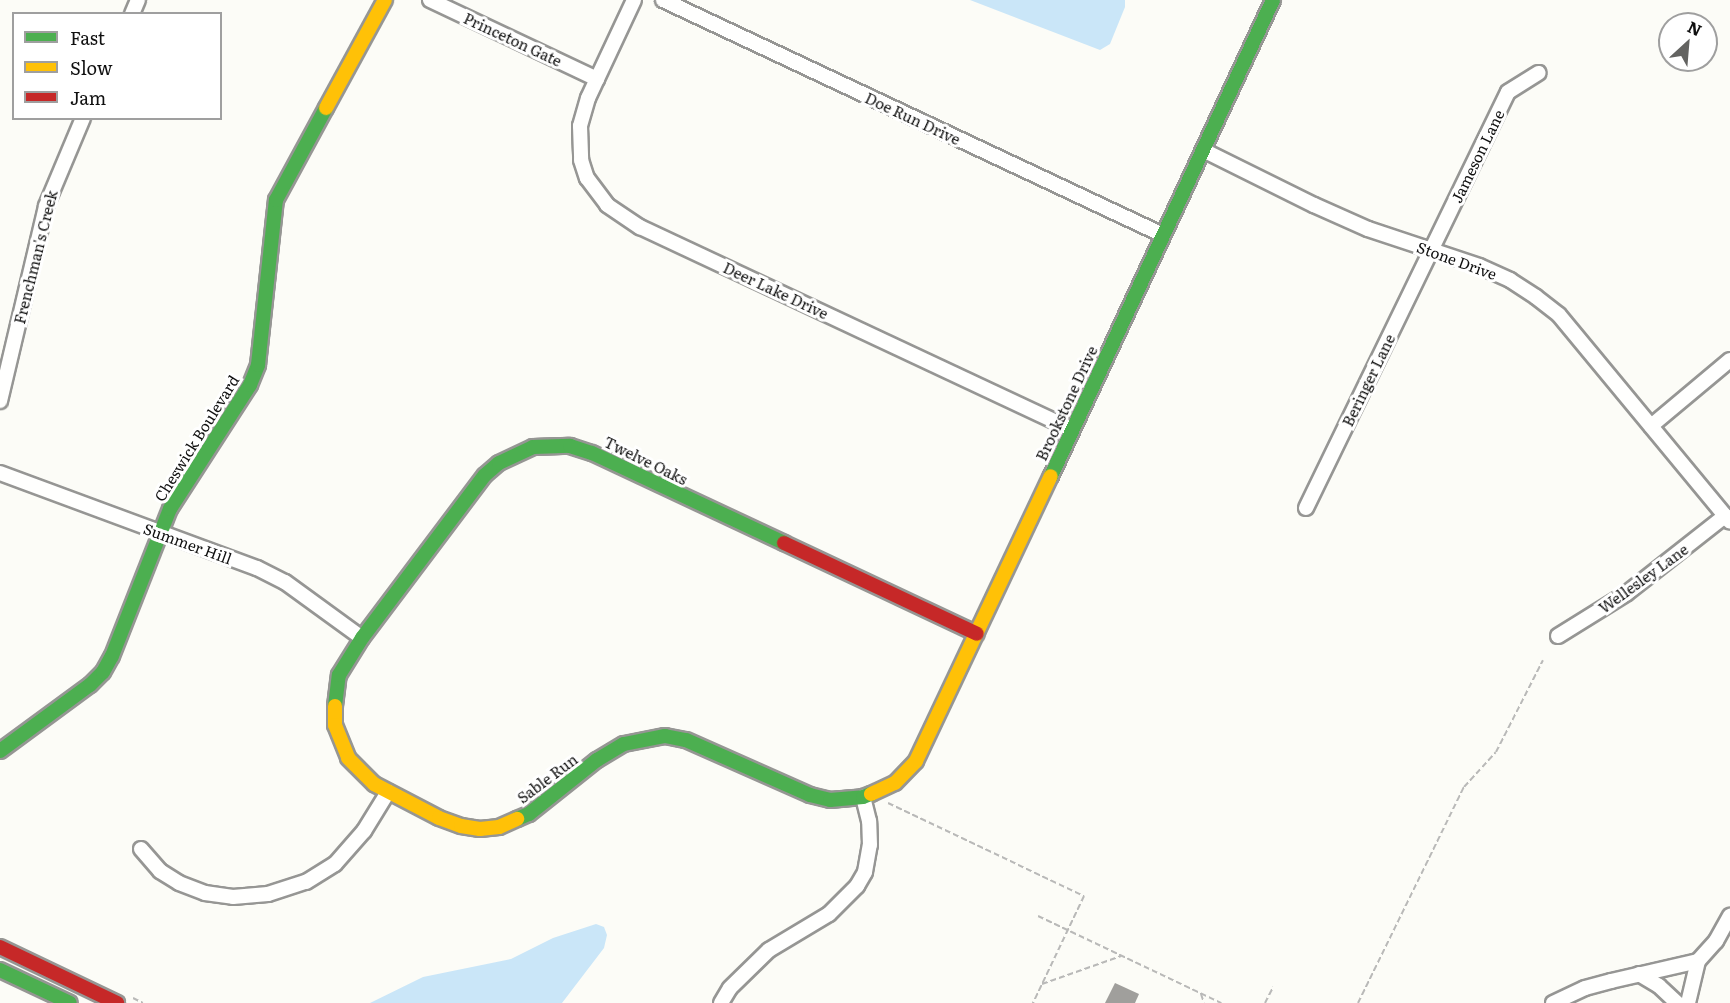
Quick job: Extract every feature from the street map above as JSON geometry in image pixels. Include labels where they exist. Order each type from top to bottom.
[{"type":"street","name":"Cheswick Boulevard","points":[[0,751],[59,710],[103,672],[112,656],[160,532],[184,483],[250,385],[258,364],[276,200],[385,0]]},
{"type":"street","name":"Princeton Gate","points":[[430,0],[597,79]]},
{"type":"street","name":"Deer Lake Drive","points":[[634,0],[597,79],[580,126],[581,160],[587,177],[597,194],[620,216],[1072,429]]},
{"type":"street","name":"Doe Run Drive","points":[[663,0],[1163,235]]},
{"type":"street","name":"Brookstone Drive","points":[[864,802],[895,783],[916,761],[1273,0]]},
{"type":"street","name":"Jameson Lane","points":[[1431,251],[1508,92],[1538,73]]},
{"type":"street","name":"Frenchman's Creek","points":[[0,401],[46,206],[82,120]]},
{"type":"street","name":"Stone Drive","points":[[1203,150],[1314,206],[1510,280],[1552,309],[1728,519]]},
{"type":"street","name":"Beringer Lane","points":[[1306,508],[1431,251]]},
{"type":"street","points":[[1651,426],[1730,360]]},
{"type":"street","name":"Twelve Oaks","points":[[362,638],[485,475],[499,463],[517,453],[552,445],[570,446],[592,453],[976,634]]},
{"type":"street","name":"Summer Hill","points":[[0,473],[257,568],[285,582],[362,638]]},
{"type":"street","name":"Wellesley Lane","points":[[1558,636],[1627,593],[1728,519]]},
{"type":"street","name":"Sable Run","points":[[362,638],[339,675],[335,690],[335,725],[348,758],[367,778],[387,792],[461,826],[480,829],[499,826],[529,814],[597,760],[624,744],[664,736],[686,740],[810,795],[830,800],[864,802]]},
{"type":"street","points":[[141,849],[160,871],[179,884],[204,893],[233,897],[268,894],[306,882],[335,864],[364,831],[387,792]]},
{"type":"street","points":[[721,1003],[730,988],[769,950],[829,914],[857,886],[865,872],[870,845],[869,821],[864,802]]},
{"type":"street","points":[[1688,1003],[1698,961],[1716,941],[1730,916]]},
{"type":"street","points":[[0,947],[117,1003]]},
{"type":"street","points":[[1553,1003],[1586,988],[1698,961]]},
{"type":"street","points":[[0,970],[70,1003]]},
{"type":"street","points":[[1638,974],[1659,986],[1677,1003]]},
{"type":"path","points":[[1358,1003],[1464,787],[1496,752],[1544,660]]},
{"type":"path","points":[[864,802],[886,802],[1084,896],[1033,1003]]},
{"type":"path","points":[[1038,916],[1221,1003]]},
{"type":"path","points":[[1042,984],[1122,956]]},
{"type":"path","points":[[1265,1003],[1273,987]]},
{"type":"path","points":[[1201,993],[1204,1003]]},
{"type":"water","points":[[970,0],[1125,0],[1125,7],[1110,44],[1100,50]]},
{"type":"water","points":[[596,924],[604,927],[607,935],[604,948],[562,1003],[370,1003],[423,977],[511,959],[553,938]]},
{"type":"building","points":[[1115,983],[1139,994],[1135,1003],[1105,1003]]},
{"type":"traffic: fast","points":[[1051,476],[1273,0]]},
{"type":"traffic: fast","points":[[0,751],[90,685],[103,672],[112,656],[170,509],[250,385],[258,365],[276,200],[326,108]]},
{"type":"traffic: fast","points":[[335,706],[339,675],[362,638],[485,475],[499,463],[533,447],[570,446],[592,453],[784,543]]},
{"type":"traffic: fast","points":[[517,819],[529,814],[597,760],[624,744],[665,736],[686,740],[810,795],[830,800],[863,797],[871,794]]},
{"type":"traffic: fast","points":[[0,970],[70,1003]]},
{"type":"traffic: slow","points":[[326,108],[385,0]]},
{"type":"traffic: slow","points":[[871,794],[895,783],[916,761],[1051,476]]},
{"type":"traffic: slow","points":[[335,706],[335,725],[348,758],[374,784],[439,818],[461,826],[480,829],[499,827],[517,819]]},
{"type":"traffic: jam","points":[[784,543],[977,634]]},
{"type":"traffic: jam","points":[[0,947],[117,1003]]}]
